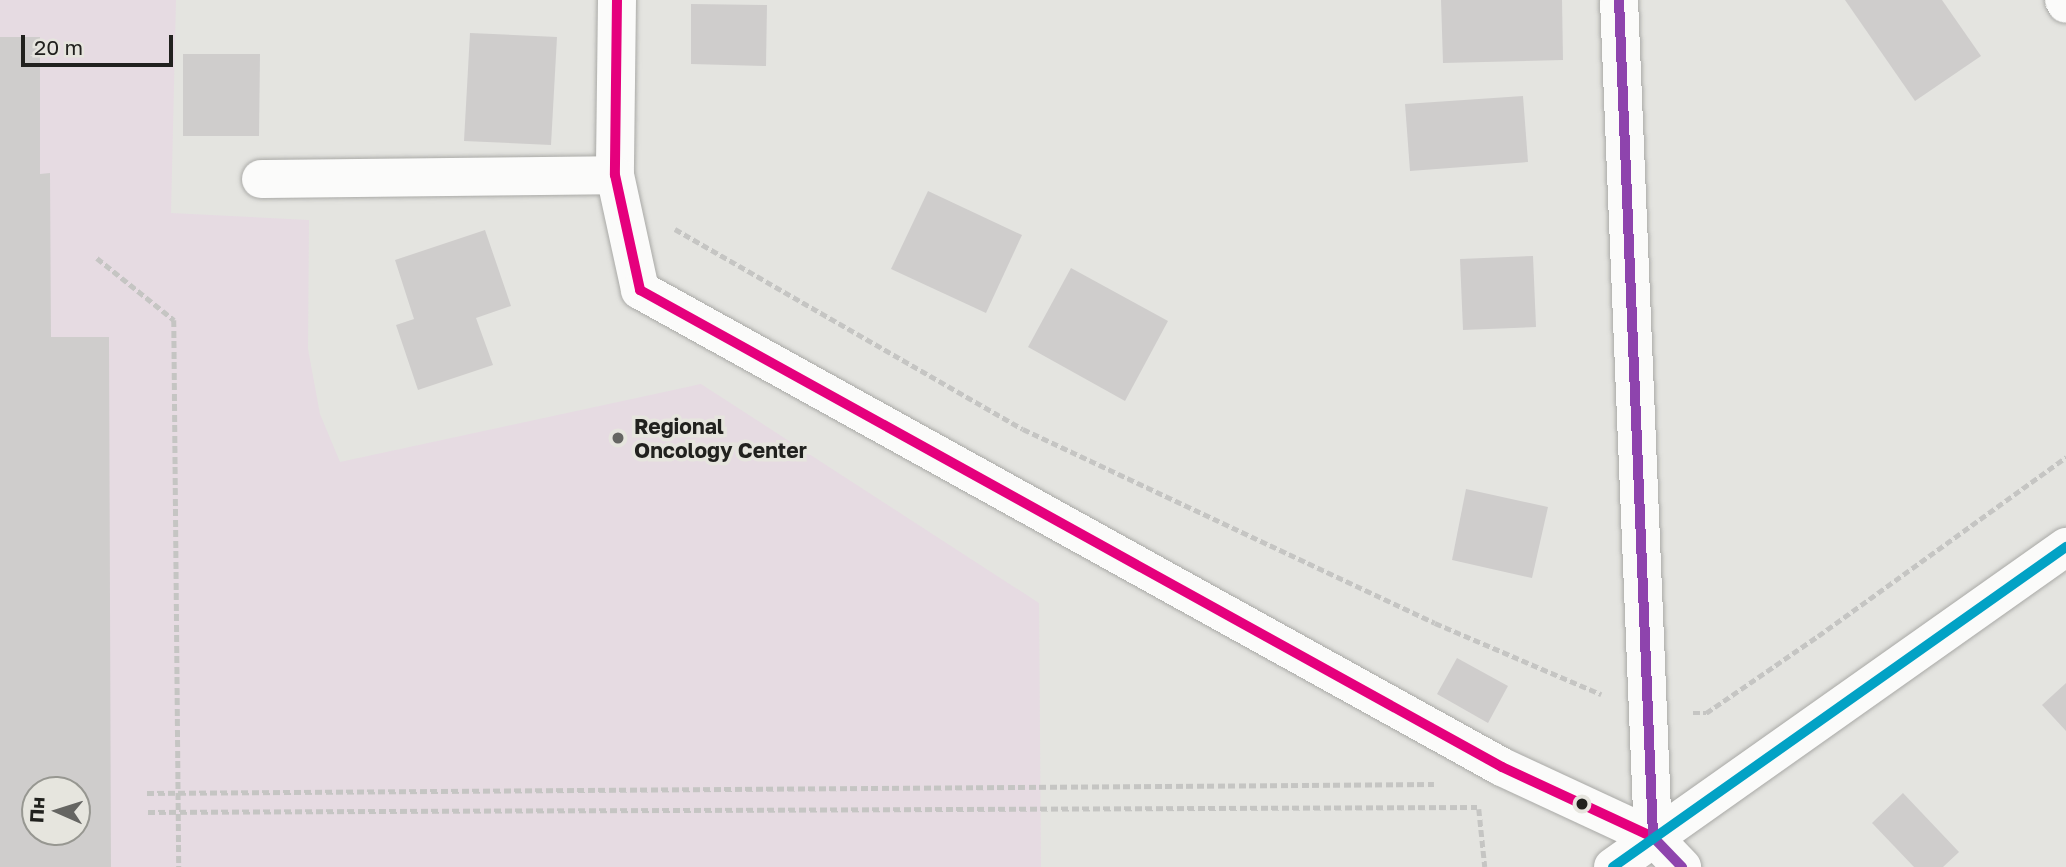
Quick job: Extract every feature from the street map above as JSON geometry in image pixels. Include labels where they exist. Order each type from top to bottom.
[{"type":"street","points":[[617,0],[615,175],[640,290],[1502,767],[1653,837],[1682,867]]},
{"type":"street","points":[[1619,0],[1653,837]]},
{"type":"street","points":[[261,179],[615,175]]},
{"type":"street","points":[[1613,867],[2066,547]]},
{"type":"path","points":[[615,175],[638,207],[1023,429],[1436,623],[1648,714],[1706,713],[2066,457]]},
{"type":"path","points":[[97,258],[174,320],[179,867]]},
{"type":"path","points":[[147,793],[1441,784]]},
{"type":"path","points":[[1479,807],[1485,867]]},
{"type":"path","points":[[148,813],[1490,807]]},
{"type":"shaded area","name":"Regional Oncology Center","points":[[0,0],[176,0],[171,213],[309,220],[308,349],[320,414],[340,462],[701,384],[1039,603],[1041,867],[0,867]]},
{"type":"building","points":[[1441,0],[1562,0],[1563,60],[1443,63]]},
{"type":"building","points":[[1845,0],[1942,0],[1981,56],[1915,101]]},
{"type":"building","points":[[691,4],[767,5],[766,66],[691,64]]},
{"type":"building","points":[[470,33],[557,37],[551,145],[464,141]]},
{"type":"building","points":[[0,37],[40,37],[40,174],[50,173],[51,337],[109,337],[111,867],[0,867]]},
{"type":"building","points":[[183,54],[260,54],[259,136],[183,136]]},
{"type":"building","points":[[1523,96],[1528,162],[1410,171],[1405,104]]},
{"type":"building","points":[[928,191],[1022,235],[986,313],[891,269]]},
{"type":"building","points":[[485,230],[511,306],[476,318],[493,365],[418,390],[396,325],[414,319],[395,260]]},
{"type":"building","points":[[1533,256],[1536,327],[1463,330],[1460,259]]},
{"type":"building","points":[[1071,268],[1168,321],[1125,401],[1028,347]]},
{"type":"building","points":[[1466,489],[1548,507],[1532,578],[1452,560]]},
{"type":"building","points":[[1457,658],[1508,686],[1488,723],[1437,694]]},
{"type":"building","points":[[2066,683],[2066,731],[2042,705]]},
{"type":"building","points":[[1903,793],[1959,852],[1943,867],[1914,867],[1872,823]]},
{"type":"transit line","points":[[617,0],[615,175],[640,290],[1502,767],[1653,837]]},
{"type":"transit line","points":[[1619,0],[1653,837],[1682,867]]},
{"type":"transit line","points":[[1613,867],[2066,547]]},
{"type":"place","name":"Regional Oncology Center","points":[[618,438]]}]
